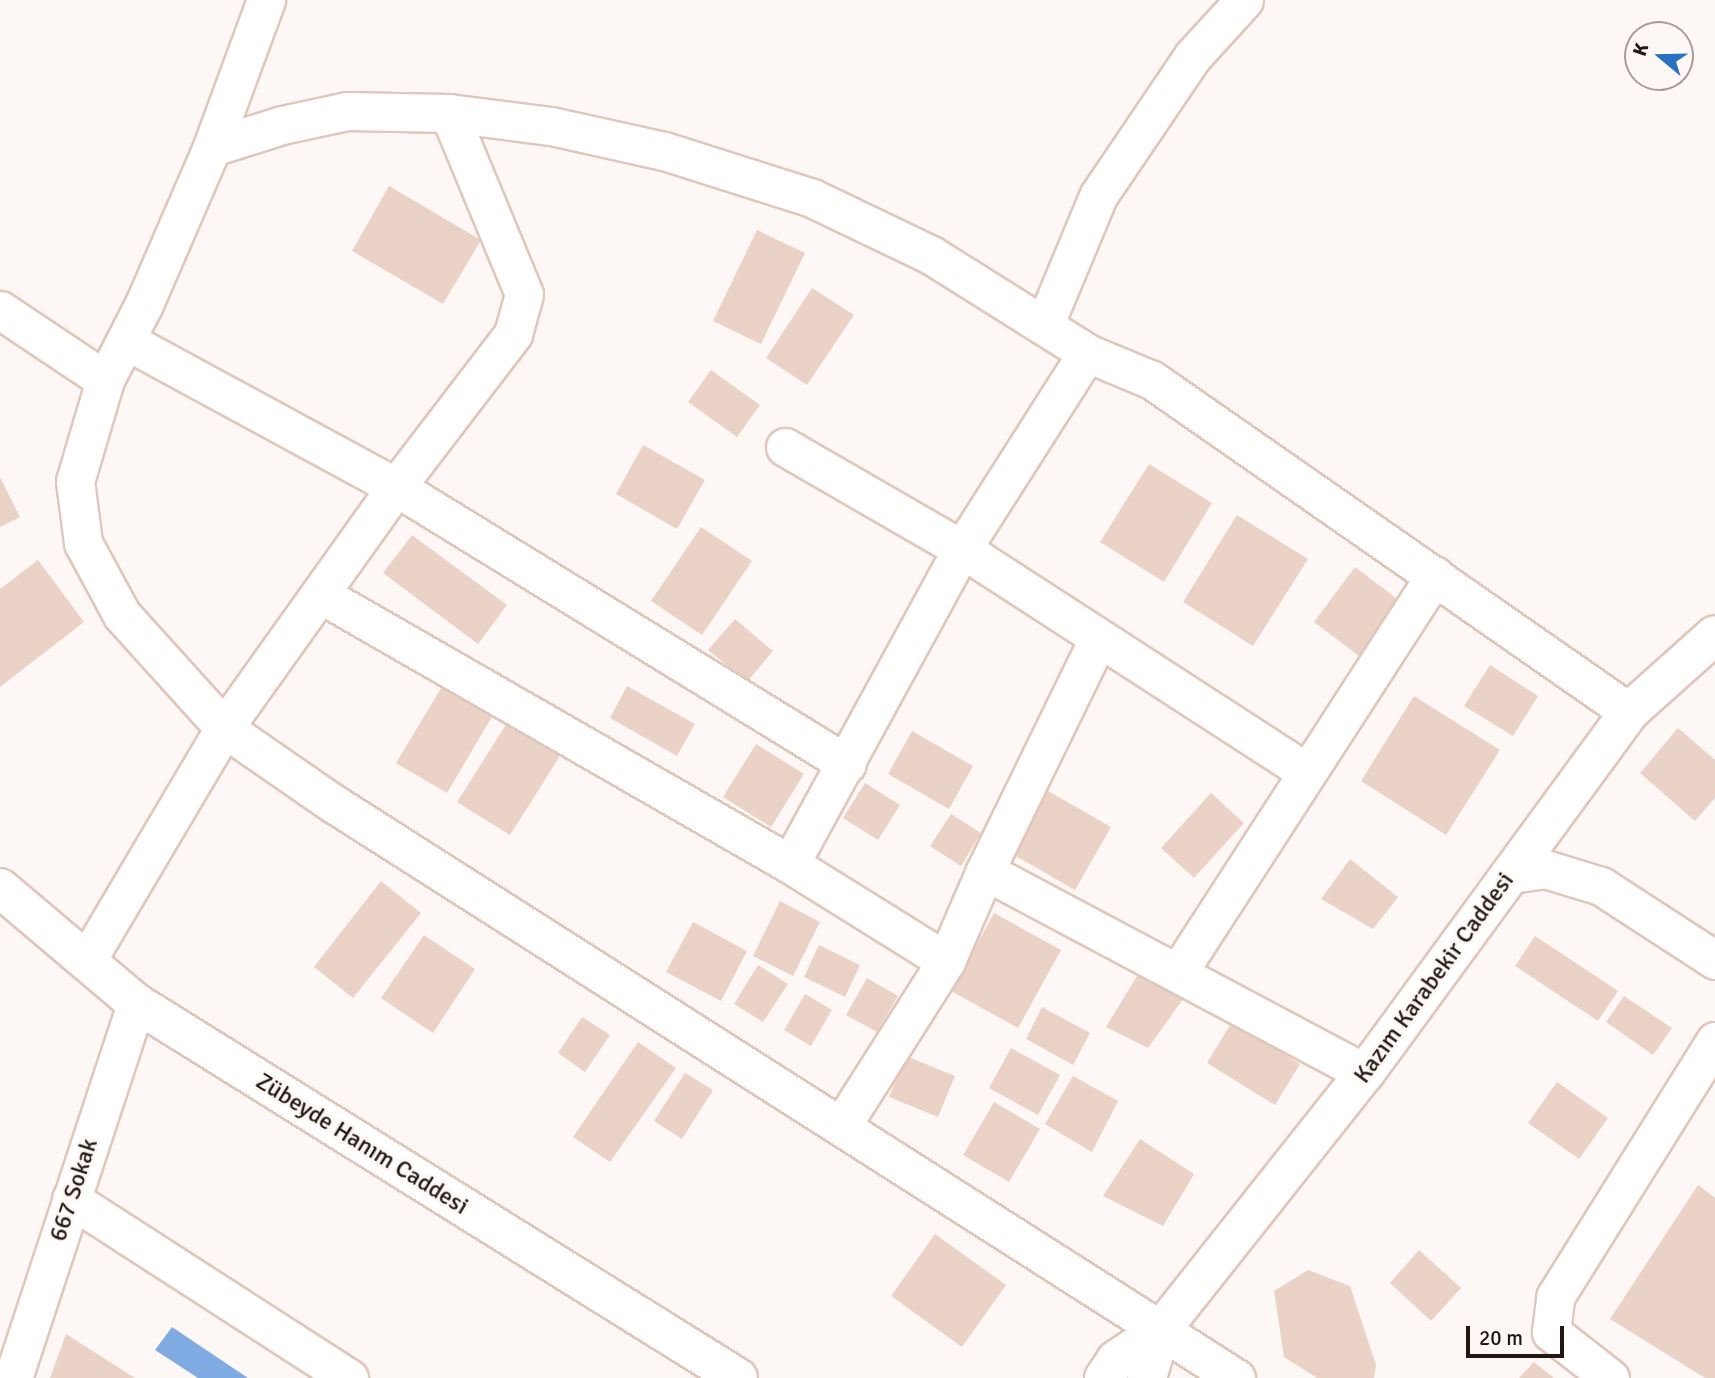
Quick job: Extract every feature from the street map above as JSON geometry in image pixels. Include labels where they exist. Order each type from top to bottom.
[{"type":"street","points":[[266,0],[212,147],[127,341],[105,380],[75,481],[83,543],[122,615],[224,728],[331,802],[1236,1378]]},
{"type":"street","points":[[1044,326],[1098,196],[1192,57],[1244,0]]},
{"type":"street","points":[[212,147],[282,125],[347,111],[449,113],[551,126],[664,151],[812,198],[931,255],[1087,354],[1152,380],[1629,712]]},
{"type":"street","points":[[87,960],[224,728],[396,487],[513,334],[524,294],[449,113]]},
{"type":"street","points":[[0,310],[105,380]]},
{"type":"street","points":[[127,341],[396,487],[847,764]]},
{"type":"street","points":[[790,864],[847,764],[962,549],[1087,354]]},
{"type":"street","points":[[785,447],[962,549],[1305,771]]},
{"type":"street","points":[[1179,971],[1305,771],[1435,576]]},
{"type":"street","points":[[320,594],[790,864],[946,961]]},
{"type":"street","name":"Kazım Karabekir Caddesi","points":[[1161,1330],[1365,1073],[1629,712],[1715,635]]},
{"type":"street","points":[[842,1125],[946,961],[985,871],[1098,639]]},
{"type":"street","points":[[1510,874],[1545,869],[1601,886],[1715,960]]},
{"type":"street","points":[[985,871],[1179,971],[1365,1073]]},
{"type":"street","name":"Zübeyde Hanım Caddesi","points":[[0,889],[136,1003],[738,1378]]},
{"type":"street","name":"667 Sokak","points":[[13,1378],[136,1003]]},
{"type":"street","points":[[1610,1378],[1551,1332],[1555,1297],[1715,1041]]},
{"type":"street","points":[[71,1199],[349,1378]]},
{"type":"street","points":[[1104,1378],[1116,1360],[1161,1330]]},
{"type":"street","points":[[1147,1378],[1161,1330]]},
{"type":"water","points":[[172,1327],[248,1378],[198,1378],[155,1350]]},
{"type":"building","points":[[389,186],[481,240],[443,304],[352,251]]},
{"type":"building","points":[[757,230],[805,253],[761,344],[713,321]]},
{"type":"building","points":[[812,288],[854,315],[807,385],[766,358]]},
{"type":"building","points":[[711,370],[760,405],[737,437],[688,402]]},
{"type":"building","points":[[643,445],[705,480],[677,529],[616,494]]},
{"type":"building","points":[[1149,464],[1212,503],[1164,582],[1100,542]]},
{"type":"building","points":[[0,477],[20,517],[0,527]]},
{"type":"building","points":[[1237,515],[1308,559],[1253,646],[1183,602]]},
{"type":"building","points":[[701,527],[752,561],[702,635],[651,601]]},
{"type":"building","points":[[412,535],[507,605],[478,644],[383,573]]},
{"type":"building","points":[[38,560],[84,622],[0,687],[0,589]]},
{"type":"building","points":[[1355,567],[1400,601],[1359,656],[1314,622]]},
{"type":"building","points":[[735,619],[773,651],[747,682],[708,650]]},
{"type":"building","points":[[1490,665],[1538,696],[1513,736],[1464,706]]},
{"type":"building","points":[[443,685],[493,715],[447,793],[396,763]]},
{"type":"building","points":[[627,686],[695,724],[677,756],[610,718]]},
{"type":"building","points":[[1414,696],[1500,750],[1446,835],[1361,781]]},
{"type":"building","points":[[507,723],[560,756],[510,835],[457,802]]},
{"type":"building","points":[[1678,728],[1715,760],[1715,798],[1695,821],[1640,773]]},
{"type":"building","points":[[912,731],[973,766],[949,809],[888,774]]},
{"type":"building","points":[[756,744],[804,774],[771,827],[723,797]]},
{"type":"building","points":[[865,783],[900,805],[878,840],[843,818]]},
{"type":"building","points":[[1043,788],[1111,827],[1075,890],[1007,851]]},
{"type":"building","points":[[1211,793],[1244,823],[1194,878],[1161,848]]},
{"type":"building","points":[[951,814],[981,833],[961,866],[930,846]]},
{"type":"building","points":[[1350,859],[1398,897],[1373,929],[1321,899]]},
{"type":"building","points":[[381,881],[421,913],[353,998],[314,967]]},
{"type":"building","points":[[780,901],[820,922],[793,976],[753,956]]},
{"type":"building","points":[[994,913],[1061,950],[1018,1028],[951,991]]},
{"type":"building","points":[[693,922],[747,951],[721,1001],[666,972]]},
{"type":"building","points":[[424,935],[475,969],[433,1033],[381,998]]},
{"type":"building","points":[[1535,936],[1618,991],[1598,1021],[1515,966]]},
{"type":"building","points":[[819,945],[860,965],[845,997],[804,977]]},
{"type":"building","points":[[758,965],[788,984],[763,1022],[734,1004]]},
{"type":"building","points":[[1140,971],[1186,995],[1148,1048],[1106,1027]]},
{"type":"building","points":[[867,978],[898,996],[877,1032],[846,1015]]},
{"type":"building","points":[[805,994],[832,1010],[811,1046],[784,1030]]},
{"type":"building","points":[[1624,996],[1672,1028],[1653,1055],[1606,1022]]},
{"type":"building","points":[[1042,1007],[1090,1033],[1073,1065],[1026,1039]]},
{"type":"building","points":[[582,1017],[610,1035],[585,1072],[558,1053]]},
{"type":"building","points":[[1232,1022],[1300,1064],[1275,1105],[1207,1063]]},
{"type":"building","points":[[638,1042],[676,1068],[610,1162],[573,1137]]},
{"type":"building","points":[[1011,1048],[1060,1075],[1038,1115],[989,1088]]},
{"type":"building","points":[[906,1056],[955,1076],[938,1117],[889,1097]]},
{"type":"building","points":[[685,1073],[713,1090],[682,1139],[654,1121]]},
{"type":"building","points":[[1073,1076],[1118,1101],[1092,1152],[1045,1124]]},
{"type":"building","points":[[1557,1082],[1608,1118],[1579,1159],[1528,1123]]},
{"type":"building","points":[[994,1102],[1040,1129],[1009,1182],[963,1155]]},
{"type":"building","points":[[1140,1139],[1194,1174],[1163,1226],[1103,1196]]},
{"type":"building","points":[[1698,1185],[1715,1198],[1715,1378],[1705,1378],[1610,1319]]},
{"type":"building","points":[[935,1234],[1006,1285],[962,1347],[891,1296]]},
{"type":"building","points":[[1419,1250],[1461,1288],[1431,1321],[1390,1283]]},
{"type":"building","points":[[1308,1270],[1350,1286],[1376,1365],[1374,1378],[1317,1378],[1284,1357],[1274,1291]]},
{"type":"building","points":[[66,1334],[135,1378],[50,1378]]},
{"type":"building","points":[[1534,1362],[1554,1378],[1519,1378]]}]
